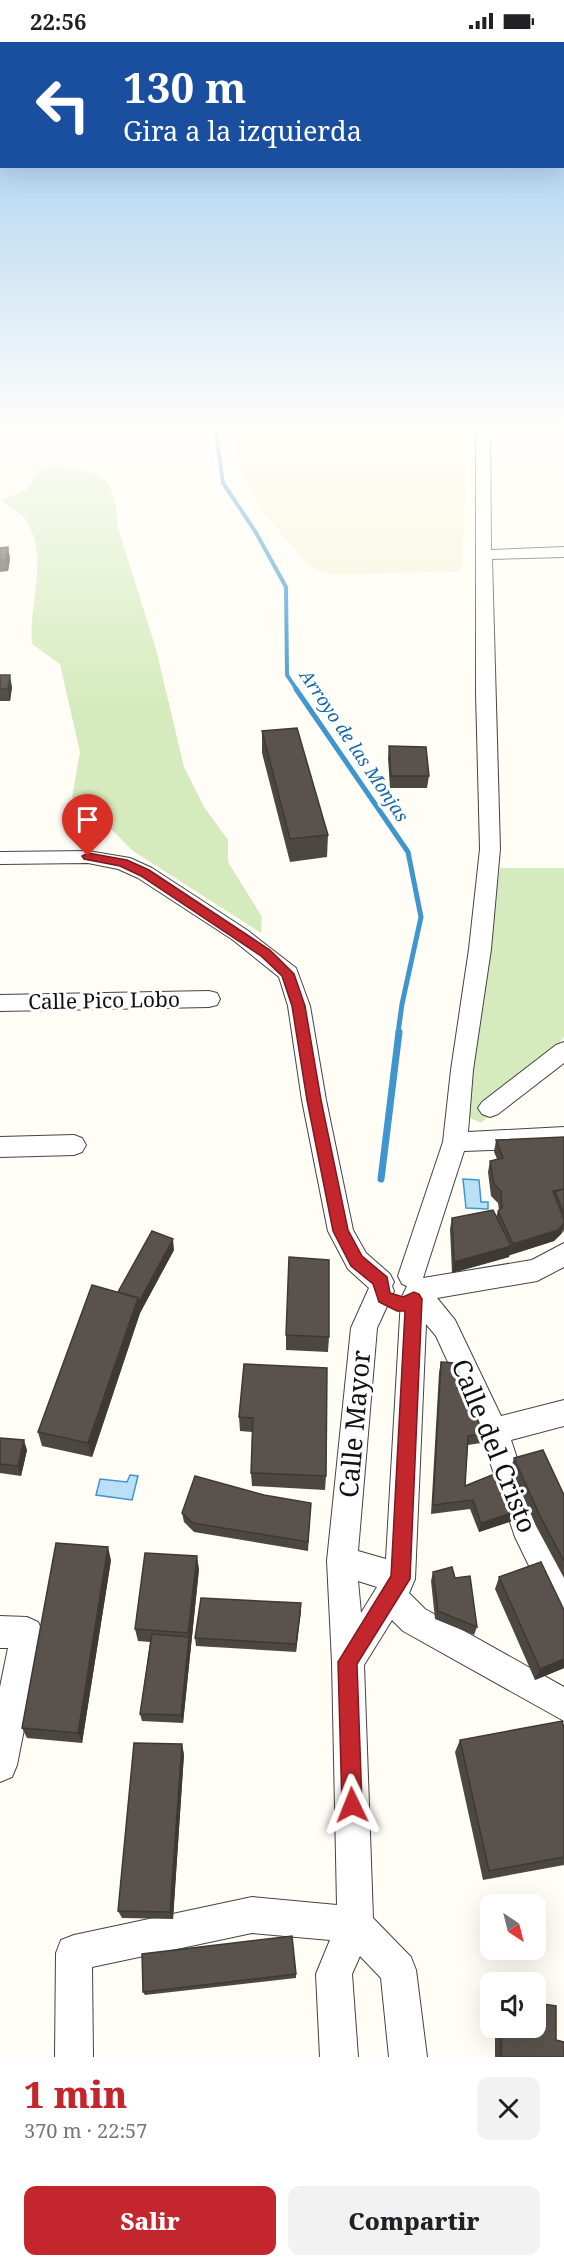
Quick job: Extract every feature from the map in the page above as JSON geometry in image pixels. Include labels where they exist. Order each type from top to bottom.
[{"type":"street","points":[[348,1662],[395,1587],[415,1289],[455,1142],[462,1070],[480,949],[490,849],[485,693],[484,519]]},
{"type":"street","points":[[485,555],[564,552]]},
{"type":"street","points":[[0,858],[88,856],[123,863],[145,873],[240,935],[288,974],[298,1006],[340,1231],[357,1261],[381,1287]]},
{"type":"street","name":"Calle Pico Lobo","points":[[0,1003],[209,999]]},
{"type":"street","points":[[458,1112],[496,1108],[564,1051]]},
{"type":"street","points":[[455,1142],[564,1137]]},
{"type":"street","points":[[0,1148],[74,1145]]},
{"type":"street","points":[[415,1289],[537,1270],[564,1254]]},
{"type":"street","points":[[381,1287],[384,1276],[400,1271],[415,1289]]},
{"type":"street","name":"Calle Mayor","points":[[339,2057],[334,1974],[355,1925],[348,1662],[342,1561],[364,1329],[381,1287]]},
{"type":"street","name":"Calle del Cristo","points":[[415,1289],[446,1328],[494,1431],[525,1527],[564,1604]]},
{"type":"street","points":[[494,1431],[564,1413]]},
{"type":"street","points":[[342,1561],[395,1587],[414,1620],[564,1704]]},
{"type":"street","points":[[0,1632],[27,1633],[0,1765]]},
{"type":"street","points":[[74,2057],[74,1953],[252,1915],[355,1925],[398,1970],[408,2057]]},
{"type":"shaded area","points":[[268,519],[464,519],[462,571],[333,575],[310,567]]},
{"type":"green space","points":[[25,519],[117,519],[156,649],[184,767],[204,807],[228,840],[228,862],[262,917],[261,933],[133,851],[105,823],[72,797],[80,752],[60,664],[32,644],[37,563],[32,532]]},
{"type":"green space","points":[[500,868],[564,868],[564,1037],[520,1090],[481,1123],[458,1112]]},
{"type":"water","points":[[463,1179],[479,1180],[481,1202],[488,1202],[488,1209],[466,1208]]},
{"type":"water","points":[[130,1475],[138,1476],[132,1500],[96,1495],[100,1479],[127,1482]]},
{"type":"building","points":[[8,547],[6,560],[0,560],[0,548]]},
{"type":"building","points":[[0,675],[10,675],[8,689],[0,689]]},
{"type":"building","points":[[297,728],[328,835],[290,839],[262,731]]},
{"type":"building","points":[[389,746],[426,747],[429,776],[391,776]]},
{"type":"building","points":[[564,1137],[564,1213],[555,1192],[563,1189],[553,1191],[564,1223],[558,1230],[513,1244],[498,1211],[502,1208],[501,1191],[494,1184],[490,1161],[503,1158],[496,1140]]},
{"type":"building","points":[[493,1210],[511,1246],[454,1262],[452,1218]]},
{"type":"building","points":[[152,1231],[173,1239],[139,1302],[138,1298],[118,1292]]},
{"type":"building","points":[[289,1257],[329,1260],[329,1337],[286,1335]]},
{"type":"building","points":[[92,1285],[138,1298],[88,1443],[38,1432]]},
{"type":"building","points":[[441,1362],[455,1363],[483,1433],[468,1436],[465,1486],[497,1473],[515,1512],[481,1523],[473,1500],[433,1505]]},
{"type":"building","points":[[244,1364],[327,1368],[326,1476],[251,1473],[253,1418],[239,1417]]},
{"type":"building","points":[[0,1438],[24,1440],[18,1466],[0,1464]]},
{"type":"building","points":[[543,1450],[564,1495],[564,1561],[540,1516],[514,1458]]},
{"type":"building","points":[[195,1476],[264,1495],[311,1503],[308,1542],[193,1523],[182,1513]]},
{"type":"building","points":[[56,1543],[108,1547],[78,1733],[22,1728]]},
{"type":"building","points":[[145,1553],[197,1556],[188,1633],[135,1629]]},
{"type":"building","points":[[541,1562],[564,1610],[564,1659],[540,1669],[499,1577]]},
{"type":"building","points":[[452,1567],[455,1578],[470,1576],[477,1627],[438,1611],[433,1572]]},
{"type":"building","points":[[201,1598],[301,1603],[296,1644],[195,1638]]},
{"type":"building","points":[[152,1634],[189,1637],[181,1715],[140,1714]]},
{"type":"building","points":[[562,1721],[564,1728],[564,1857],[489,1871],[460,1740]]},
{"type":"building","points":[[134,1743],[182,1744],[170,1912],[118,1911]]},
{"type":"building","points":[[292,1936],[296,1974],[143,1992],[142,1954]]},
{"type":"building","points":[[546,2004],[556,2006],[556,2040],[564,2042],[564,2057],[501,2057],[502,2038],[546,2038]]},
{"type":"waterway","name":"Arroyo de las Monjas","points":[[247,519],[286,587],[287,675],[297,690]]},
{"type":"waterway","name":"Arroyo de las Monjas","points":[[296,689],[408,852],[421,917],[398,1033]]},
{"type":"waterway","points":[[381,1179],[399,1032]]},
{"type":"route","points":[[88,856],[123,863],[145,873],[240,935],[288,974],[298,1006],[340,1231],[357,1261],[381,1282],[380,1288],[384,1298],[397,1304],[405,1304],[414,1299],[400,1579],[348,1662],[352,1805]]}]
